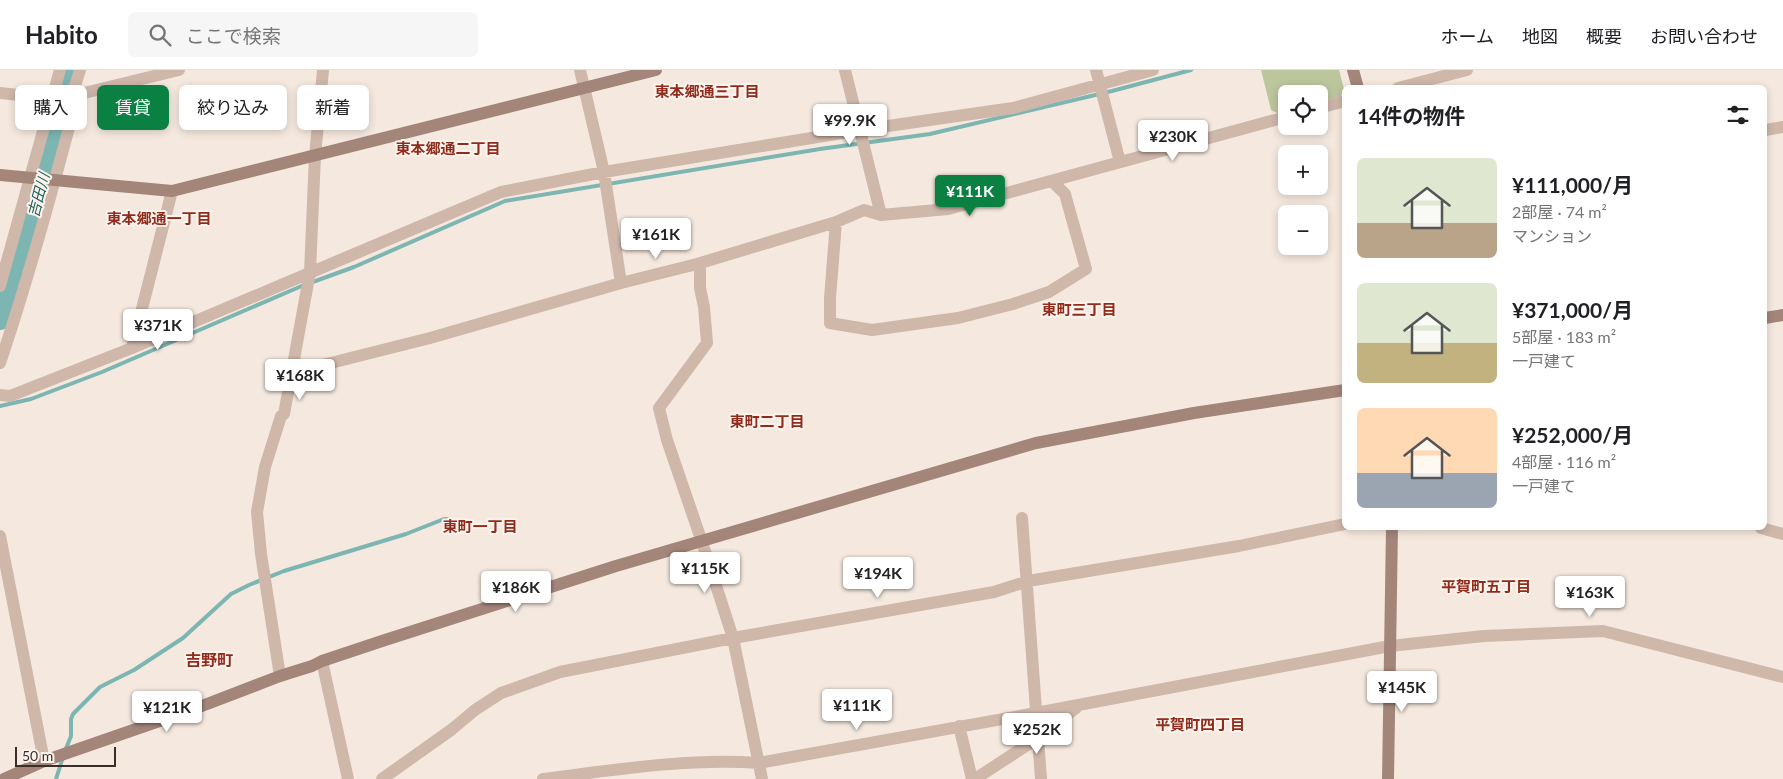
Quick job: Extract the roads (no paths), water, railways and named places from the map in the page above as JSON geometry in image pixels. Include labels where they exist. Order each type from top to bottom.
[{"type":"street","points":[[57,85],[60,70]]},
{"type":"street","points":[[75,85],[80,70]]},
{"type":"street","points":[[87,96],[179,70]]},
{"type":"street","points":[[280,676],[261,554],[257,512],[265,467],[281,416],[284,414],[306,294],[323,70]]},
{"type":"street","points":[[580,70],[604,172],[621,283]]},
{"type":"street","points":[[0,175],[172,191],[656,70]]},
{"type":"street","points":[[845,70],[881,215]]},
{"type":"street","points":[[1096,70],[1120,162]]},
{"type":"street","points":[[0,396],[10,396],[132,348],[501,192],[604,172],[860,130],[1013,108],[1154,70]]},
{"type":"street","points":[[1353,70],[1357,85]]},
{"type":"street","points":[[1410,85],[1467,70]]},
{"type":"street","points":[[0,93],[15,95]]},
{"type":"street","points":[[1328,106],[1342,102]]},
{"type":"street","points":[[291,373],[430,338],[621,283],[697,264],[836,222],[864,210],[881,215],[948,209],[1053,182],[1278,119]]},
{"type":"street","points":[[1767,130],[1783,127]]},
{"type":"street","points":[[0,285],[45,130]]},
{"type":"street","points":[[0,363],[23,295],[68,130]]},
{"type":"street","points":[[836,222],[830,323],[872,330],[958,318],[1050,292],[1086,269],[1065,194],[1053,182]]},
{"type":"street","points":[[132,348],[172,191]]},
{"type":"street","points":[[697,264],[700,270],[706,343],[659,408],[667,440],[733,638],[762,779]]},
{"type":"street","points":[[1767,318],[1783,315]]},
{"type":"street","points":[[4,779],[44,761],[194,709],[322,661],[616,566],[1036,443],[1194,412],[1342,390]]},
{"type":"street","points":[[1022,518],[1041,779]]},
{"type":"street","points":[[382,779],[452,730],[500,693],[560,672],[733,638],[994,592],[1028,581],[1239,546],[1342,525]]},
{"type":"street","points":[[1388,779],[1392,530]]},
{"type":"street","points":[[1767,530],[1783,534]]},
{"type":"street","points":[[0,536],[44,761]]},
{"type":"street","points":[[543,779],[673,764],[731,761],[759,763],[1390,646],[1484,636],[1603,631],[1783,677]]},
{"type":"street","points":[[322,661],[348,779]]},
{"type":"street","points":[[959,726],[974,779],[1038,738],[1080,705]]},
{"type":"waterway","name":"吉田川","points":[[0,318],[15,281],[27,225],[71,70]]},
{"type":"waterway","points":[[310,283],[354,267],[505,201],[820,149],[930,134],[1112,91],[1191,70]]},
{"type":"waterway","points":[[0,406],[31,399],[102,372],[304,285]]},
{"type":"waterway","points":[[65,751],[71,736],[71,719],[73,714],[100,687],[134,670],[183,638],[231,594],[284,571],[406,534],[444,519],[450,519]]},
{"type":"waterway","points":[[56,779],[63,757]]},
{"type":"district","name":"東本郷通三丁目","points":[[707,91]]},
{"type":"district","name":"東本郷通二丁目","points":[[448,148]]},
{"type":"district","name":"東本郷通一丁目","points":[[159,218]]},
{"type":"district","name":"東町三丁目","points":[[1079,309]]},
{"type":"district","name":"東町二丁目","points":[[767,421]]},
{"type":"district","name":"東町一丁目","points":[[480,526]]},
{"type":"district","name":"平賀町五丁目","points":[[1486,586]]},
{"type":"district","name":"吉野町","points":[[209,659]]},
{"type":"district","name":"平賀町四丁目","points":[[1200,724]]}]
